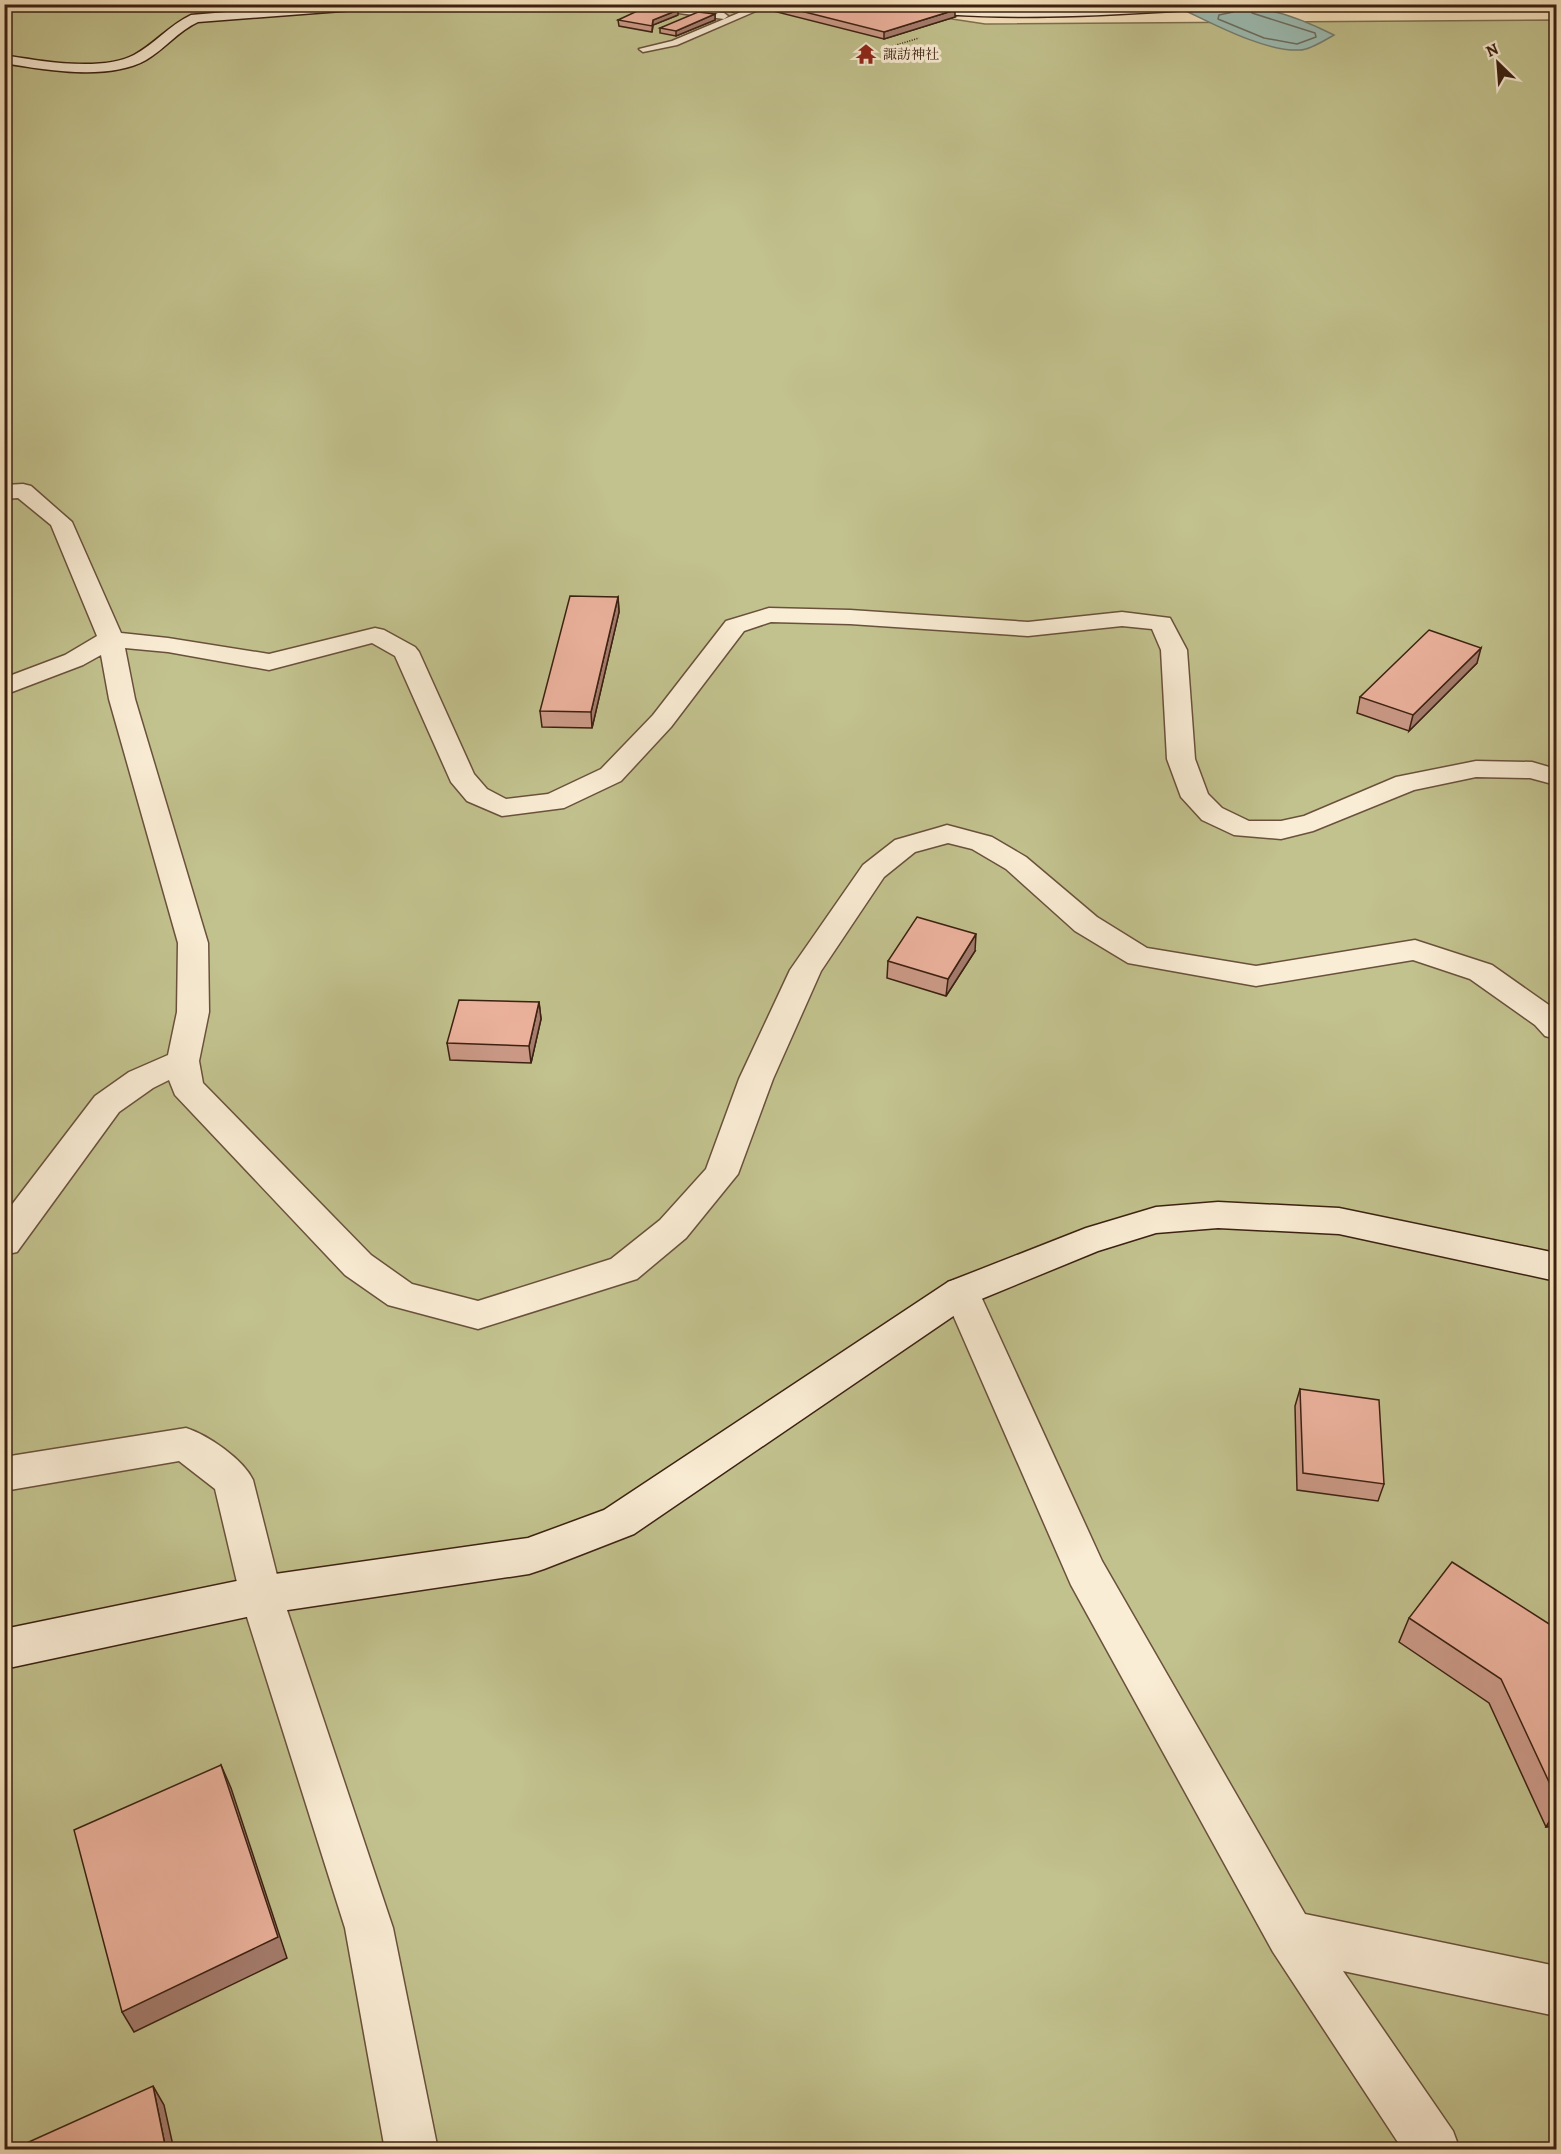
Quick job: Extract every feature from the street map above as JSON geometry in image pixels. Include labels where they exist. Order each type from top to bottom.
[{"type":"street","points":[[4,60],[57,66],[123,62],[138,58],[181,23],[196,18],[381,4]]},
{"type":"street","points":[[881,4],[984,10],[1217,4]]},
{"type":"street","points":[[4,492],[23,491],[61,522],[111,639],[122,699],[193,943],[193,1012],[183,1061],[187,1087],[358,1265],[401,1295],[478,1315],[624,1269],[673,1229],[721,1174],[756,1079],[806,970],[873,871],[905,846],[947,834],[982,843],[1016,863],[1086,924],[1139,956],[1256,976],[1415,951],[1481,972],[1557,1028]]},
{"type":"street","points":[[4,687],[74,660],[111,639],[168,645],[269,662],[375,635],[406,652],[461,776],[477,795],[502,808],[554,802],[611,775],[662,721],[735,626],[769,615],[850,617],[1028,629],[1122,619],[1161,623],[1174,650],[1181,759],[1195,797],[1212,814],[1244,829],[1281,830],[1313,823],[1406,783],[1476,769],[1532,770],[1557,777]]},
{"type":"street","points":[[4,1242],[107,1104],[141,1080],[183,1061]]},
{"type":"street","points":[[4,1649],[261,1595],[529,1556],[619,1522],[961,1292],[1086,1241],[1156,1220],[1218,1215],[1339,1221],[1493,1252],[1557,1268]]},
{"type":"street","points":[[961,1292],[1086,1572],[1290,1935],[1434,2150]]},
{"type":"street","points":[[4,1474],[186,1444],[233,1480],[261,1595],[369,1928],[412,2150]]},
{"type":"street","points":[[1290,1935],[1557,1991]]},
{"type":"lane","points":[[643,49],[674,43],[768,4]]},
{"type":"lane","points":[[641,6],[738,17]]},
{"type":"lane","points":[[677,21],[697,14]]},
{"type":"green space","points":[[853,4],[985,24],[1556,20],[1556,2149],[5,2150],[5,5]]},
{"type":"water","points":[[1239,7],[1276,12],[1334,35],[1308,48],[1287,50],[1242,37],[1188,12]]},
{"type":"building","points":[[773,4],[894,4],[955,10],[884,32]]},
{"type":"building","points":[[648,6],[678,10],[653,20],[652,26],[618,20]]},
{"type":"building","points":[[698,12],[715,14],[676,31],[660,28]]},
{"type":"building","points":[[570,596],[618,597],[591,712],[540,711]]},
{"type":"building","points":[[1429,630],[1481,648],[1413,715],[1360,697]]},
{"type":"building","points":[[917,917],[976,934],[948,979],[888,961]]},
{"type":"building","points":[[459,1000],[539,1002],[529,1046],[447,1043]]},
{"type":"building","points":[[1300,1389],[1379,1400],[1384,1484],[1303,1473]]},
{"type":"building","points":[[1452,1562],[1557,1629],[1557,1799],[1501,1679],[1409,1618]]},
{"type":"building","points":[[221,1765],[278,1937],[122,2012],[74,1830]]},
{"type":"building","points":[[153,2086],[166,2150],[11,2150]]},
{"type":"place","name":"諏訪神社","points":[[866,54]]}]
